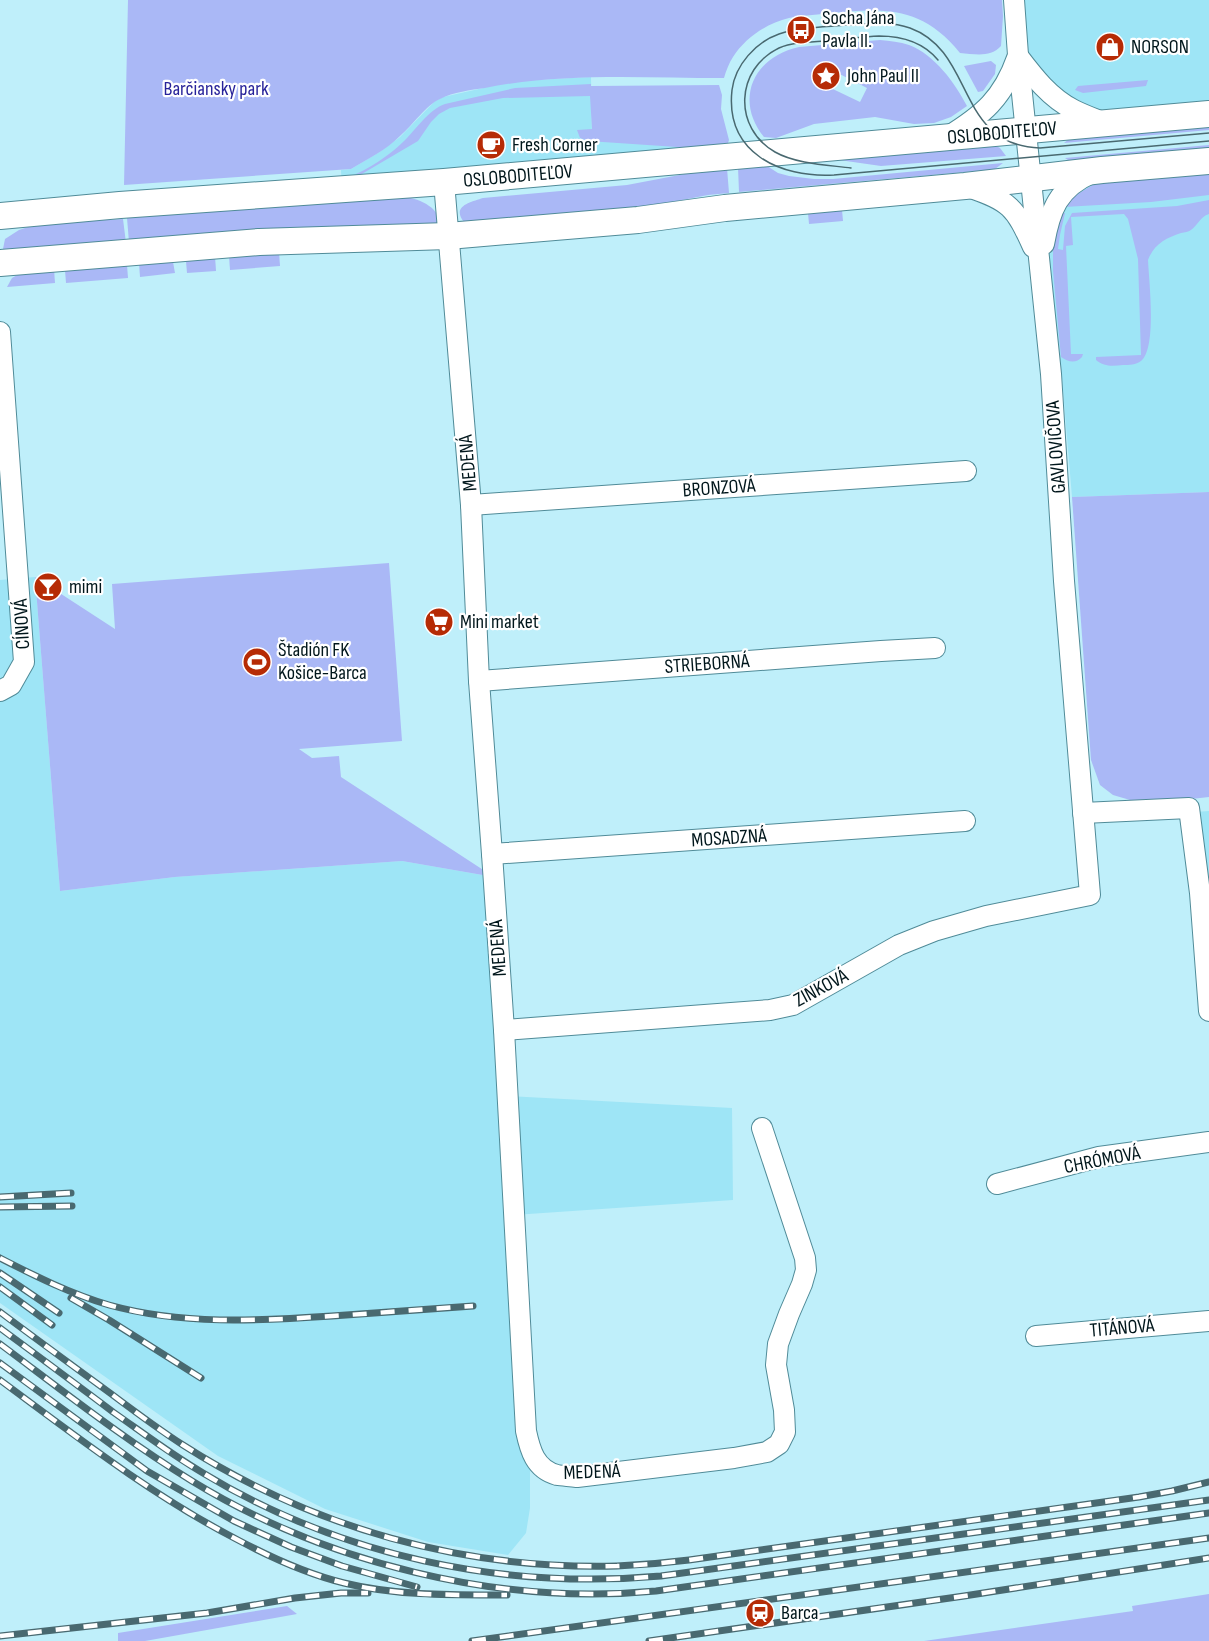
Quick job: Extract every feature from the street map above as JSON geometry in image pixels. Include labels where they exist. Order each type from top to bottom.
[{"type":"main road","name":"OSLOBODITEĽOV","points":[[0,216],[132,204],[444,182],[1209,114]]},
{"type":"main road","points":[[0,263],[259,242],[448,236],[638,220],[725,208],[1209,161]]},
{"type":"street","name":"GAVLOVIČOVA","points":[[1014,0],[1051,374],[1064,581],[1090,895]]},
{"type":"street","points":[[1018,55],[1036,79],[1056,98],[1074,110],[1108,124]]},
{"type":"street","points":[[945,138],[978,116],[996,98],[1010,78],[1018,55]]},
{"type":"street","points":[[1041,265],[1049,221],[1057,202],[1078,180],[1102,170]]},
{"type":"street","name":"MEDENÁ","points":[[444,182],[471,506],[478,681],[504,1030],[526,1431],[530,1452],[541,1466],[556,1475],[577,1476],[734,1458],[767,1452],[780,1444],[784,1432],[784,1410],[776,1365],[778,1344],[806,1270],[805,1258],[762,1128]]},
{"type":"street","points":[[965,186],[994,197],[1010,207],[1021,221],[1041,265]]},
{"type":"street","name":"CÍNOVÁ","points":[[0,332],[24,662],[11,686],[0,691]]},
{"type":"street","name":"BRONZOVÁ","points":[[471,506],[966,471]]},
{"type":"street","name":"STRIEBORNÁ","points":[[478,681],[935,648]]},
{"type":"street","points":[[1083,813],[1189,808],[1200,893],[1209,1011]]},
{"type":"street","name":"MOSADZNÁ","points":[[492,854],[965,821]]},
{"type":"street","name":"ZINKOVÁ","points":[[504,1030],[770,1010],[792,1005],[899,945],[934,931],[986,916],[1090,895]]},
{"type":"street","name":"CHRÓMOVÁ","points":[[997,1184],[1100,1157],[1209,1142]]},
{"type":"street","name":"TITÁNOVÁ","points":[[1036,1336],[1209,1321]]},
{"type":"shaded area","points":[[1014,0],[1209,0],[1209,114],[1074,110],[1018,55]]},
{"type":"shaded area","points":[[591,77],[592,137],[691,145],[699,160],[342,190],[341,170],[351,169],[378,153],[400,137],[435,101],[443,97],[515,81]]},
{"type":"shaded area","points":[[1209,161],[1209,492],[1072,497],[1062,378],[1041,265],[1068,188]]},
{"type":"shaded area","points":[[35,577],[60,891],[175,877],[402,861],[494,877],[508,1096],[732,1108],[733,1200],[514,1215],[530,1452],[530,1508],[526,1533],[508,1555],[428,1542],[325,1509],[218,1456],[0,1303],[0,580]]},
{"type":"shaded area","points":[[1209,811],[1209,939],[1195,812]]},
{"type":"green space","name":"Barčiansky park","points":[[128,0],[1002,0],[1003,16],[1001,46],[997,50],[982,54],[960,53],[932,26],[917,18],[902,14],[869,11],[794,17],[781,20],[750,38],[733,57],[724,78],[574,78],[514,83],[468,91],[435,102],[389,146],[351,169],[124,185]]},
{"type":"green space","points":[[880,40],[909,45],[936,63],[957,88],[967,106],[951,117],[934,123],[914,124],[875,117],[814,124],[776,138],[764,137],[750,109],[753,82],[770,60],[783,52],[799,47]],"holes":[[[822,65],[867,88],[860,102],[814,80]]]},
{"type":"green space","points":[[991,61],[996,65],[995,74],[983,91],[978,92],[964,66]]},
{"type":"green space","points":[[1148,80],[1146,86],[1083,93],[1075,90],[1078,86]]},
{"type":"green space","points":[[591,84],[591,86],[719,85],[728,143],[692,148],[588,141],[580,138],[577,130],[592,129],[590,96],[503,98],[450,108],[431,122],[418,141],[355,178],[201,188],[351,176],[392,152],[428,115],[445,104],[515,88]]},
{"type":"green space","points":[[1209,124],[1209,130],[1064,143],[1069,139]]},
{"type":"green space","points":[[994,145],[1000,148],[1006,156],[881,166],[832,159]]},
{"type":"green space","points":[[1209,145],[1209,150],[1071,162],[1065,158]]},
{"type":"green space","points":[[1003,163],[995,169],[988,170],[739,192],[738,167],[764,164],[778,173],[789,176],[833,179]]},
{"type":"green space","points":[[727,168],[729,193],[631,210],[464,222],[460,212],[464,206],[483,198],[627,185]]},
{"type":"green space","points":[[1209,170],[1209,195],[1151,202],[1064,207],[1076,195],[1096,183]]},
{"type":"green space","points":[[398,196],[423,202],[434,210],[439,221],[436,224],[129,242],[127,218]]},
{"type":"green space","points":[[1209,200],[1209,214],[1191,230],[1161,242],[1148,260],[1151,314],[1149,343],[1141,361],[1132,364],[1109,366],[1096,360],[1096,357],[1141,355],[1138,259],[1128,219],[1124,214],[1071,217],[1073,245],[1066,246],[1071,354],[1083,354],[1075,361],[1061,357],[1053,271],[1053,236],[1059,213],[1065,213],[1058,249],[1063,250],[1065,226],[1072,213],[1177,206]]},
{"type":"green space","points":[[842,210],[843,221],[809,224],[808,213]]},
{"type":"green space","points":[[123,219],[126,243],[5,251],[3,249],[5,239],[28,227]]},
{"type":"green space","points":[[279,252],[280,266],[230,270],[229,256]]},
{"type":"green space","points":[[215,256],[216,271],[187,273],[186,261]]},
{"type":"green space","points":[[171,261],[175,273],[140,277],[139,263]]},
{"type":"green space","points":[[127,265],[128,278],[66,283],[65,270]]},
{"type":"green space","points":[[54,269],[55,283],[7,287],[12,278],[19,274]]},
{"type":"green space","points":[[1209,492],[1209,797],[1130,800],[1113,795],[1100,785],[1091,760],[1072,497]]},
{"type":"green space","points":[[389,563],[402,741],[299,749],[312,758],[339,756],[341,777],[494,877],[402,861],[175,877],[60,891],[35,577],[115,629],[112,584]]},
{"type":"green space","points":[[1209,1594],[1209,1641],[924,1641],[1133,1611],[1132,1606]]},
{"type":"green space","points":[[287,1606],[297,1614],[145,1641],[118,1641],[118,1633]]},
{"type":"tram line","points":[[1209,133],[1040,148],[1013,143],[993,131],[979,115],[946,56],[931,40],[910,28],[886,24],[813,28],[779,34],[762,43],[742,63],[732,90],[732,112],[737,130],[747,145],[760,157],[776,166],[814,175],[1209,141]]},
{"type":"tram line","points":[[851,168],[792,159],[775,152],[761,142],[746,114],[747,84],[754,70],[764,58],[779,48],[790,45],[879,36],[912,41],[926,49],[938,60]]},
{"type":"railway","points":[[0,1197],[71,1193]]},
{"type":"railway","points":[[0,1207],[72,1206]]},
{"type":"railway","points":[[0,1258],[53,1284],[95,1301],[136,1311],[192,1319],[276,1319],[473,1306]]},
{"type":"railway","points":[[0,1273],[59,1313]]},
{"type":"railway","points":[[0,1287],[52,1325]]},
{"type":"railway","points":[[71,1298],[201,1378]]},
{"type":"railway","points":[[0,1312],[155,1426],[233,1474],[337,1521],[391,1538],[446,1551],[502,1560],[559,1565],[653,1564],[1139,1497],[1209,1482]]},
{"type":"railway","points":[[0,1328],[169,1451],[255,1502],[310,1526],[366,1546],[424,1561],[482,1571],[542,1577],[601,1579],[661,1576],[1209,1500]]},
{"type":"railway","points":[[0,1344],[143,1449],[192,1481],[244,1510],[299,1535],[356,1556],[415,1572],[475,1584],[536,1592],[596,1594],[656,1591],[1209,1513]]},
{"type":"railway","points":[[0,1363],[147,1471],[234,1521],[291,1547],[342,1566],[417,1587]]},
{"type":"railway","points":[[0,1380],[146,1485],[207,1523],[290,1565],[330,1579],[384,1590],[425,1594],[507,1595]]},
{"type":"railway","points":[[472,1641],[1209,1538]]},
{"type":"railway","points":[[649,1641],[1209,1558]]},
{"type":"railway","points":[[0,1636],[207,1613],[295,1598],[341,1593],[368,1593]]},
{"type":"place","name":"Socha Jána Pavla II.","points":[[801,30]]},
{"type":"place","name":"NORSON","points":[[1110,47]]},
{"type":"place","name":"John Paul II","points":[[826,76]]},
{"type":"place","name":"Fresh Corner","points":[[491,145]]},
{"type":"place","name":"mimi","points":[[48,587]]},
{"type":"place","name":"Mini market","points":[[439,622]]},
{"type":"place","name":"Štadión FK Košice-Barca","points":[[257,662]]},
{"type":"place","name":"Barca","points":[[760,1613]]}]
